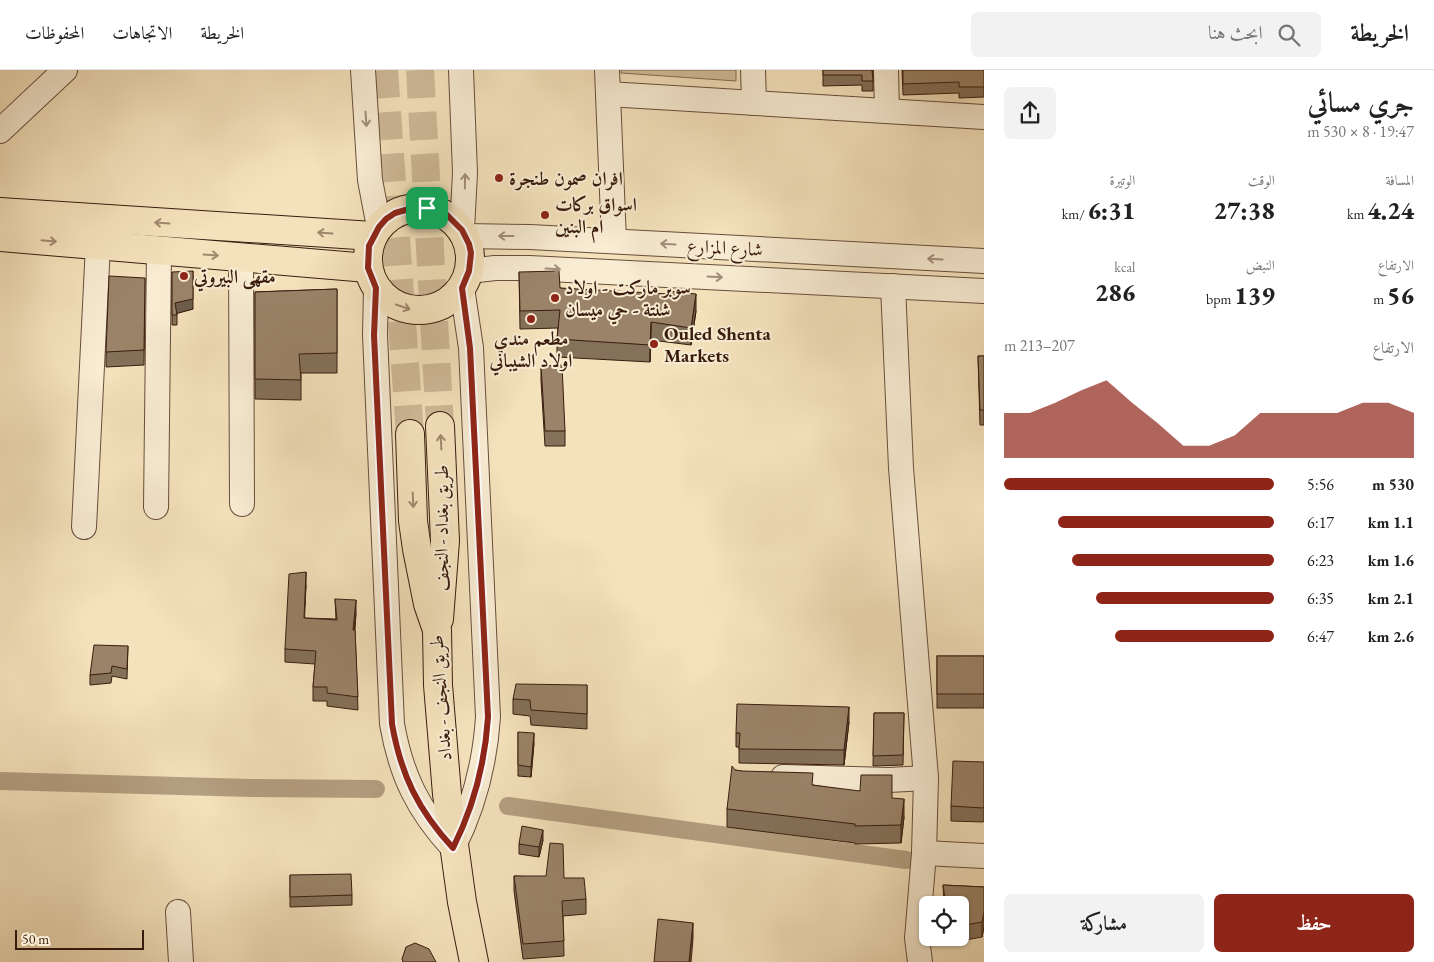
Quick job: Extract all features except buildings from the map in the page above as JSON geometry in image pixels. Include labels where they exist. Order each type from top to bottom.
[{"type":"main road","points":[[416,207],[437,210],[455,222],[464,233],[471,253],[466,280],[454,297],[436,308],[413,310],[392,303],[372,278],[369,246],[376,232],[395,213],[416,207]]},
{"type":"main road","points":[[0,212],[376,232]]},
{"type":"main road","points":[[0,237],[241,257],[372,278]]},
{"type":"main road","name":"طريق بغداد - النجف","points":[[437,630],[445,541],[440,426]]},
{"type":"main road","name":"طريق النجف - بغداد","points":[[410,434],[413,521],[428,604],[437,630],[442,740],[453,848],[474,962]]},
{"type":"street","points":[[0,131],[65,70]]},
{"type":"street","points":[[363,70],[370,180],[376,232]]},
{"type":"street","points":[[461,70],[465,173],[464,233]]},
{"type":"street","points":[[607,70],[614,241]]},
{"type":"street","points":[[753,70],[754,103]]},
{"type":"street","points":[[886,70],[888,111]]},
{"type":"street","points":[[608,94],[984,118]]},
{"type":"street","name":"شارع المزارع","points":[[464,233],[984,261]]},
{"type":"street","points":[[84,527],[98,245]]},
{"type":"street","points":[[156,507],[159,251]]},
{"type":"street","points":[[241,257],[242,504]]},
{"type":"street","name":"شارع المزارع","points":[[466,280],[495,268],[529,268],[984,291]]},
{"type":"street","points":[[372,278],[392,724],[396,747],[412,791],[437,831],[453,848]]},
{"type":"street","name":"طريق بغداد - النجف","points":[[453,848],[472,806],[478,784],[488,717],[466,280]]},
{"type":"street","points":[[893,286],[901,468],[926,778],[924,853],[917,938],[920,962]]},
{"type":"street","points":[[762,776],[889,780],[926,778]]},
{"type":"street","points":[[924,853],[984,856]]},
{"type":"street","points":[[178,912],[182,962]]},
{"type":"shaded area","points":[[621,70],[736,70],[736,81],[621,73]]},
{"type":"waterway","points":[[0,781],[251,788],[376,789]]},
{"type":"waterway","points":[[508,806],[906,860]]},
{"type":"tunnel","points":[[384,70],[410,434]]},
{"type":"tunnel","points":[[420,70],[440,426]]},
{"type":"place","name":"افران صمون طنجرة","points":[[499,178]]},
{"type":"place","name":"اسواق بركات ام البنين","points":[[545,215]]},
{"type":"place","name":"مقهى البيروتي","points":[[184,276]]},
{"type":"place","name":"سوبر ماركت - اولاد شنتة - حي ميسان","points":[[555,298]]},
{"type":"place","name":"مطعم مندي اولاد الشيباني","points":[[531,319]]},
{"type":"place","name":"Ouled Shenta Markets","points":[[654,344]]},
{"type":"route","points":[[427,208],[447,215],[455,222],[466,236],[471,253],[469,271],[462,288],[467,314],[470,348],[488,717],[483,762],[478,784],[472,806],[453,848],[437,831],[412,791],[396,747],[392,724],[374,335],[376,288],[368,268],[369,246],[373,236],[386,219],[405,209],[427,208]]}]
